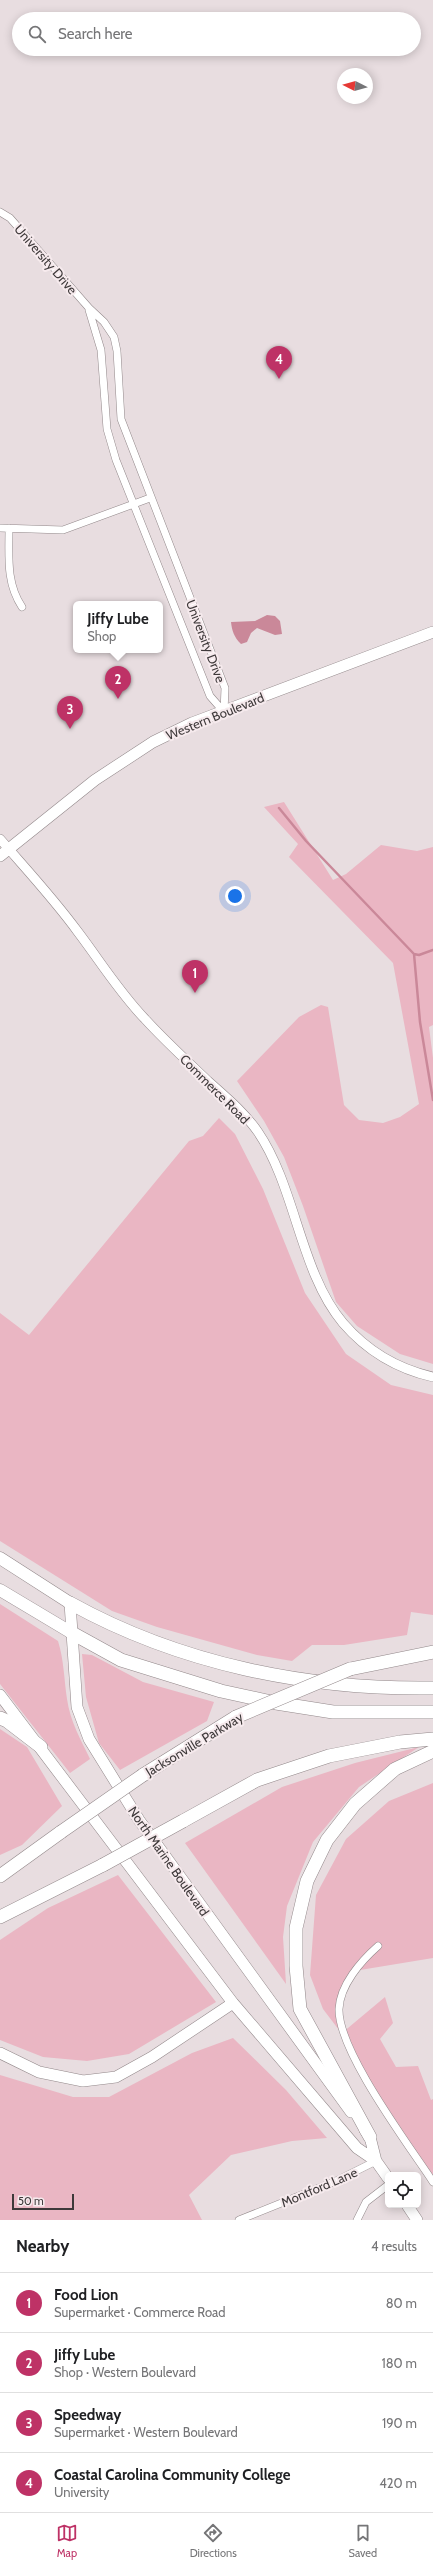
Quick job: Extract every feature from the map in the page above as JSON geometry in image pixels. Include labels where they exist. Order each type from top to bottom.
[{"type":"highway","points":[[0,1558],[70,1603],[140,1638],[203,1659],[266,1673],[322,1683],[386,1688],[433,1688]]},
{"type":"highway","points":[[0,1590],[121,1660],[222,1691],[276,1703],[333,1712],[433,1712]]},
{"type":"highway","name":"Jacksonville Parkway","points":[[0,1876],[143,1775],[236,1717],[350,1669],[433,1652]]},
{"type":"highway","points":[[0,1718],[7,1721],[41,1747]]},
{"type":"highway","points":[[0,1917],[103,1865],[256,1780],[329,1756],[400,1742],[433,1739]]},
{"type":"highway","points":[[370,2137],[300,2009],[296,1966],[296,1928],[307,1881],[327,1840],[355,1804],[395,1769],[433,1751]]},
{"type":"main road","name":"Western Boulevard","points":[[4,852],[95,780],[153,742],[192,723],[433,632]]},
{"type":"main road","name":"North Marine Boulevard","points":[[70,1603],[73,1678],[77,1707],[89,1739],[140,1820],[370,2137],[376,2161]]},
{"type":"main road","name":"North Marine Boulevard","points":[[0,1695],[41,1747],[233,2003],[357,2148],[376,2161],[385,2174]]},
{"type":"main road","points":[[0,2053],[39,2072],[83,2081],[116,2077],[233,2003]]},
{"type":"main road","points":[[409,2208],[417,2220]]},
{"type":"street","name":"University Drive","points":[[0,212],[10,218],[89,308],[104,322],[114,337],[117,351],[121,419],[150,498],[225,688],[224,712]]},
{"type":"street","name":"University Drive","points":[[89,308],[101,350],[107,429],[116,460],[135,504],[210,696],[224,712]]},
{"type":"street","points":[[0,528],[63,530],[150,498]]},
{"type":"street","points":[[9,528],[9,579],[15,597],[22,607]]},
{"type":"street","name":"Commerce Road","points":[[0,839],[4,852],[59,908],[114,983],[144,1018],[241,1111],[258,1132],[274,1162],[323,1291],[343,1323],[356,1337],[385,1359],[407,1370],[433,1377]]},
{"type":"street","points":[[378,1946],[354,1971],[346,1987],[339,2008],[342,2034],[360,2069],[433,2182]]},
{"type":"street","name":"Montford Lane","points":[[239,2220],[336,2181],[376,2161]]},
{"type":"street","points":[[357,2220],[366,2202],[385,2187]]},
{"type":"shaded area","points":[[267,615],[275,616],[280,621],[282,634],[275,635],[257,628],[251,633],[247,642],[241,644],[234,634],[231,622],[255,621]]},
{"type":"shaded area","points":[[284,802],[333,880],[346,874],[381,845],[417,851],[433,847],[433,1025],[429,1027],[433,1058],[433,1364],[400,1354],[357,1326],[336,1302],[303,1206],[284,1157],[264,1121],[237,1081],[299,1017],[321,1005],[328,1007],[344,1105],[359,1120],[383,1123],[400,1117],[419,1104],[393,963],[289,857],[298,844],[264,807]]},
{"type":"shaded area","points":[[219,1118],[235,1134],[263,1189],[305,1293],[346,1354],[391,1385],[433,1395],[433,1615],[411,1612],[407,1635],[344,1645],[312,1645],[292,1661],[257,1655],[157,1627],[112,1611],[0,1541],[0,1313],[29,1335],[189,1141],[203,1136]]},
{"type":"shaded area","points":[[0,1604],[58,1641],[62,1655],[68,1707],[76,1730],[90,1759],[70,1773],[0,1684]]},
{"type":"shaded area","points":[[82,1654],[92,1655],[143,1682],[214,1702],[207,1721],[120,1770],[99,1743],[86,1697]]},
{"type":"shaded area","points":[[0,1729],[27,1747],[62,1806],[22,1845],[0,1855]]},
{"type":"shaded area","points":[[419,1747],[359,1787],[313,1842],[287,1906],[283,1937],[286,1984],[185,1843],[282,1787],[355,1763]]},
{"type":"shaded area","points":[[433,1783],[433,1958],[354,1971],[339,2008],[342,2033],[385,1997],[393,2023],[380,2039],[396,2067],[418,2066],[431,2100],[433,2099],[433,2182],[360,2069],[342,2034],[323,2009],[310,1975],[316,1895],[346,1839],[389,1801]]},
{"type":"shaded area","points":[[118,1875],[216,2002],[129,2054],[87,2061],[43,2057],[0,2040],[0,1940],[48,1908]]},
{"type":"shaded area","points":[[233,2038],[286,2090],[327,2138],[292,2141],[231,2155],[189,2195],[202,2220],[0,2220],[0,2075],[73,2097],[109,2097],[192,2053]]},
{"type":"waterway","points":[[279,808],[306,841],[414,954]]},
{"type":"waterway","points":[[414,954],[419,955],[433,950]]},
{"type":"waterway","points":[[414,954],[420,1022],[433,1100]]},
{"type":"place","name":"Coastal Carolina Community College","points":[[279,379]]},
{"type":"place","name":"Jiffy Lube","points":[[118,699]]},
{"type":"place","name":"Speedway","points":[[70,729]]},
{"type":"place","name":"Food Lion","points":[[195,993]]}]
